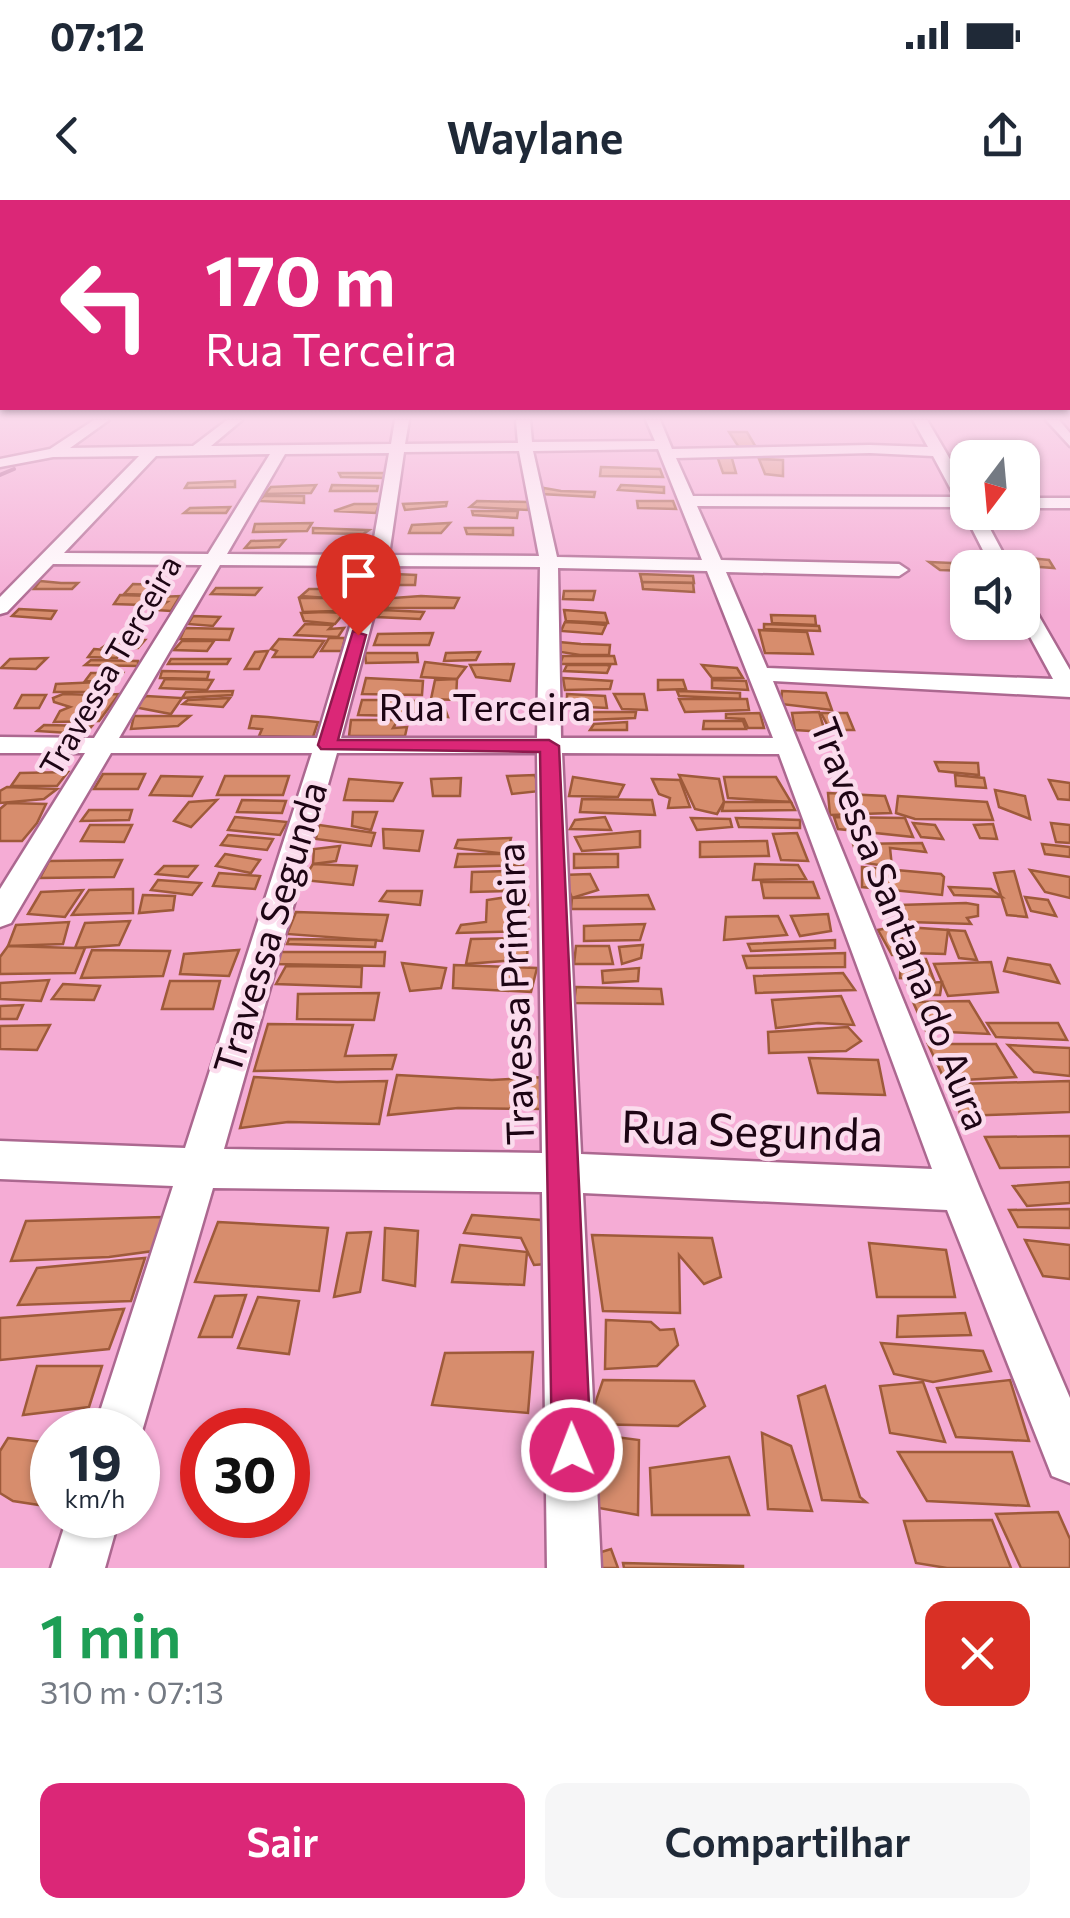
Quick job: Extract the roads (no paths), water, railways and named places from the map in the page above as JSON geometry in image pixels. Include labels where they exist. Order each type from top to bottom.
[{"type":"street","points":[[0,608],[119,484]]},
{"type":"street","name":"Travessa Terceira","points":[[0,915],[258,484]]},
{"type":"street","name":"Travessa Segunda","points":[[126,1408],[327,745],[379,561],[392,484]]},
{"type":"street","name":"Travessa Primeira","points":[[534,484],[549,562],[549,746],[565,1173],[574,1568]]},
{"type":"street","name":"Travessa Santana do Aura","points":[[678,484],[789,746],[960,1190],[1070,1458]]},
{"type":"street","points":[[685,502],[950,505]]},
{"type":"street","points":[[1040,502],[1070,503]]},
{"type":"street","points":[[46,558],[549,562],[899,570]]},
{"type":"street","points":[[1040,636],[1069,688]]},
{"type":"street","points":[[760,674],[1069,688]]},
{"type":"street","name":"Rua Terceira","points":[[0,745],[789,746]]},
{"type":"street","name":"Rua Segunda","points":[[0,1160],[197,1168],[565,1173],[960,1190]]},
{"type":"street","points":[[78,1568],[87,1538]]}]
